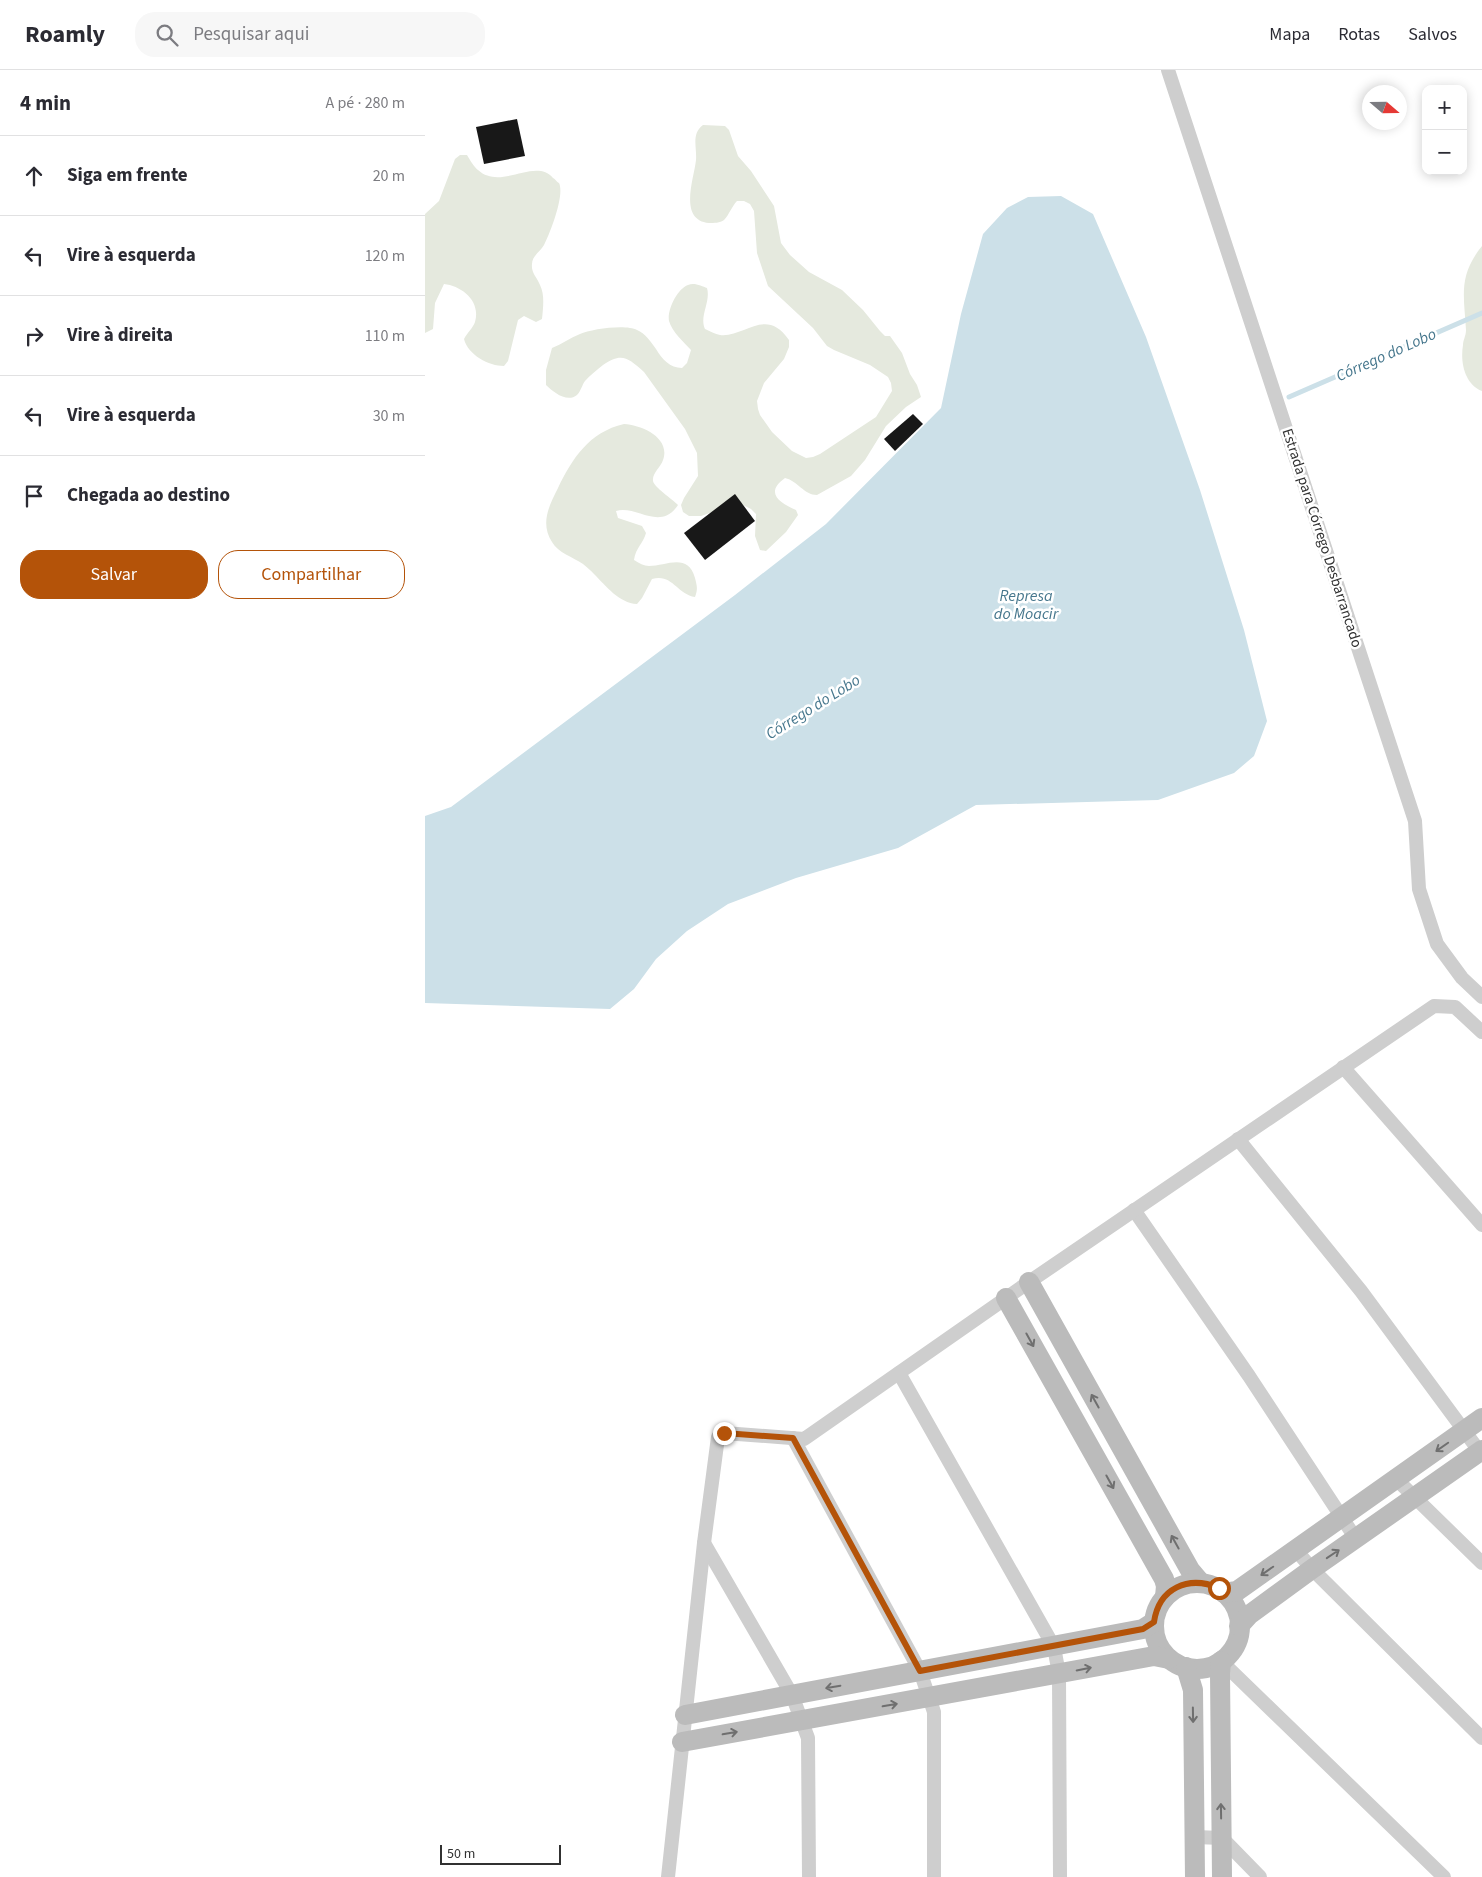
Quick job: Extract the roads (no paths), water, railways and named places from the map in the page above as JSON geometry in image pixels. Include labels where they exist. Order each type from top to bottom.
[{"type":"street","name":"Estrada para Córrego Desbarrancado","points":[[1169,70],[1415,821],[1419,889],[1437,944],[1463,978],[1482,997]]},
{"type":"street","points":[[668,1877],[704,1543],[718,1437],[724,1433],[803,1439],[807,1437],[1029,1282],[1434,1006],[1455,1007],[1482,1032]]},
{"type":"street","points":[[1343,1067],[1482,1225]]},
{"type":"street","points":[[1238,1139],[1361,1291],[1464,1431],[1481,1451],[1249,1614],[1239,1626]]},
{"type":"street","points":[[1134,1210],[1249,1376],[1356,1539]]},
{"type":"street","points":[[1029,1282],[1185,1561],[1201,1583]]},
{"type":"street","points":[[1006,1298],[1165,1580],[1165,1597]]},
{"type":"street","points":[[899,1372],[1054,1647],[1059,1674],[1060,1877]]},
{"type":"street","points":[[1225,1593],[1237,1591],[1482,1418]]},
{"type":"street","points":[[793,1438],[920,1671],[934,1712],[934,1877]]},
{"type":"street","points":[[1396,1479],[1482,1563]]},
{"type":"street","points":[[704,1543],[791,1695],[808,1738],[809,1877]]},
{"type":"street","points":[[1296,1550],[1312,1569],[1482,1738]]},
{"type":"street","points":[[682,1742],[1153,1656],[1177,1663],[1202,1668],[1221,1661],[1233,1648],[1239,1626],[1237,1611],[1230,1598],[1212,1585],[1201,1583],[1181,1585],[1174,1589],[1157,1608],[1154,1622],[1156,1640],[1160,1648],[1177,1663],[1193,1690],[1195,1877]]},
{"type":"street","points":[[685,1715],[1054,1647],[1143,1629],[1154,1622]]},
{"type":"street","points":[[1221,1661],[1222,1877]]},
{"type":"street","points":[[1221,1661],[1444,1877]]},
{"type":"street","points":[[1195,1837],[1222,1838],[1261,1877]]},
{"type":"water","name":"Represa do Moacir","points":[[1061,196],[1093,214],[1146,337],[1200,490],[1244,630],[1267,721],[1254,756],[1234,773],[1158,800],[976,805],[898,848],[796,878],[728,904],[687,931],[656,959],[634,989],[610,1009],[425,1003],[425,816],[451,807],[735,595],[826,524],[941,408],[961,314],[983,234],[1007,208],[1028,197]]},
{"type":"waterway","name":"Córrego do Lobo","points":[[1289,397],[1482,313]]}]
